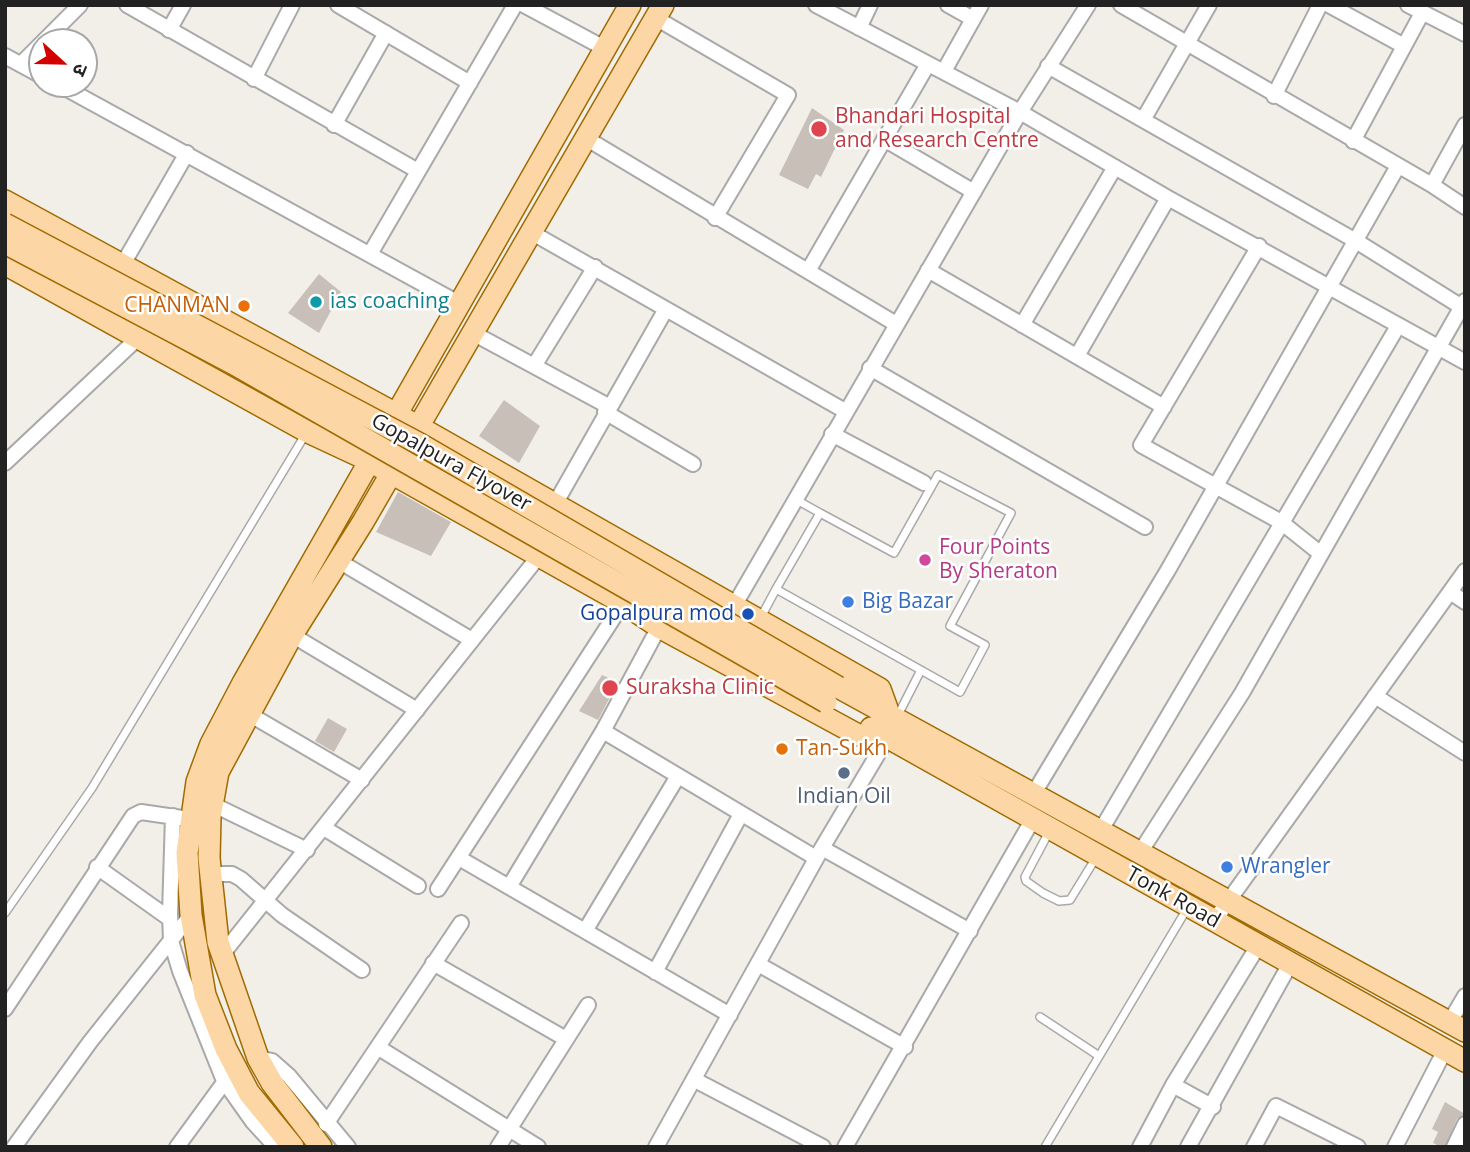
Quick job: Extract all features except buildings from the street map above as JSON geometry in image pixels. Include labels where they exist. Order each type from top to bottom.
[{"type":"main road","points":[[293,1147],[249,1093],[230,1075],[205,995],[191,915],[182,818],[211,744],[368,460],[630,5]]},
{"type":"main road","points":[[321,1147],[272,1083],[258,1058],[221,956],[210,874],[212,804],[218,772],[292,635],[418,426],[658,11]]},
{"type":"main road","points":[[5,201],[418,426],[880,689],[893,716]]},
{"type":"main road","name":"Gopalpura Flyover","points":[[5,224],[420,444],[832,695],[884,736]]},
{"type":"main road","name":"Gopalpura Flyover","points":[[5,243],[234,363],[832,695],[893,716]]},
{"type":"main road","points":[[5,264],[308,432],[368,460],[623,603],[659,627],[858,735],[884,736]]},
{"type":"main road","points":[[232,389],[260,339]]},
{"type":"main road","points":[[589,584],[615,538]]},
{"type":"main road","name":"Tonk Road","points":[[893,716],[1457,1027]]},
{"type":"main road","name":"Tonk Road","points":[[884,736],[1465,1061]]},
{"type":"street","points":[[58,28],[80,5]]},
{"type":"street","points":[[127,5],[418,172]]},
{"type":"street","points":[[169,30],[183,5]]},
{"type":"street","points":[[254,79],[292,5]]},
{"type":"street","points":[[338,5],[470,83]]},
{"type":"street","points":[[370,254],[515,5]]},
{"type":"street","points":[[524,5],[606,49]]},
{"type":"street","points":[[816,5],[1020,112],[1168,198],[1465,362]]},
{"type":"street","points":[[859,28],[870,5]]},
{"type":"street","points":[[948,5],[973,19]]},
{"type":"street","points":[[944,71],[981,5]]},
{"type":"street","points":[[734,606],[1020,112],[1088,5]]},
{"type":"street","points":[[1121,5],[1274,96],[1432,185],[1465,207]]},
{"type":"street","points":[[1143,120],[1209,5]]},
{"type":"street","points":[[1274,96],[1320,5]]},
{"type":"street","points":[[1329,5],[1404,46]]},
{"type":"street","points":[[1408,5],[1465,34]]},
{"type":"street","points":[[658,11],[788,95],[715,218]]},
{"type":"street","points":[[1353,141],[1422,13]]},
{"type":"street","points":[[334,125],[386,33]]},
{"type":"street","points":[[5,56],[28,68]]},
{"type":"street","points":[[21,64],[28,57]]},
{"type":"street","points":[[808,271],[928,64]]},
{"type":"street","points":[[1048,66],[1356,241],[1464,306],[1242,693],[1141,851]]},
{"type":"street","points":[[84,98],[458,303]]},
{"type":"street","points":[[1432,185],[1465,125]]},
{"type":"street","points":[[584,137],[715,218],[896,324]]},
{"type":"street","points":[[884,139],[974,192]]},
{"type":"street","points":[[123,264],[187,153]]},
{"type":"street","points":[[1034,793],[1216,485],[1398,166]]},
{"type":"street","points":[[1022,325],[1115,167]]},
{"type":"street","points":[[1077,356],[1168,198]]},
{"type":"street","points":[[529,231],[845,411]]},
{"type":"street","points":[[1259,246],[1141,445],[1281,522],[1321,554]]},
{"type":"street","points":[[534,366],[595,267]]},
{"type":"street","points":[[928,271],[1164,407]]},
{"type":"street","points":[[555,504],[666,309]]},
{"type":"street","points":[[1101,830],[1398,326]]},
{"type":"street","points":[[471,332],[607,409],[693,464]]},
{"type":"street","points":[[5,463],[139,337]]},
{"type":"street","points":[[870,368],[1145,527]]},
{"type":"street","points":[[832,434],[928,484]]},
{"type":"street","points":[[221,956],[539,556]]},
{"type":"street","points":[[337,560],[472,640]]},
{"type":"street","points":[[1214,921],[1465,572]]},
{"type":"street","points":[[1450,592],[1465,602]]},
{"type":"street","points":[[438,889],[623,603]]},
{"type":"street","points":[[509,887],[603,731],[659,627]]},
{"type":"street","points":[[292,635],[417,710]]},
{"type":"street","points":[[1375,696],[1465,753]]},
{"type":"street","points":[[248,714],[362,780]]},
{"type":"street","points":[[603,731],[741,814],[970,931]]},
{"type":"street","points":[[656,1147],[884,736]]},
{"type":"street","points":[[585,931],[678,776]]},
{"type":"street","points":[[212,804],[306,850]]},
{"type":"street","points":[[5,1009],[133,816],[141,812],[182,818],[170,919],[172,941],[193,1007],[230,1075],[276,1147]]},
{"type":"street","points":[[655,972],[741,814]]},
{"type":"street","points":[[845,1147],[970,931],[1042,824]]},
{"type":"street","points":[[324,828],[418,886]]},
{"type":"street","points":[[459,858],[730,1015]]},
{"type":"street","points":[[97,867],[170,919]]},
{"type":"street","points":[[210,874],[232,874],[265,902],[362,970]]},
{"type":"street","points":[[14,1147],[90,1042],[191,915]]},
{"type":"street","points":[[326,1124],[461,923]]},
{"type":"street","points":[[1140,1147],[1173,1086],[1258,946]]},
{"type":"street","points":[[433,963],[566,1040]]},
{"type":"street","points":[[758,964],[905,1047]]},
{"type":"street","points":[[1188,1147],[1213,1107],[1290,964]]},
{"type":"street","points":[[1457,1027],[1465,996]]},
{"type":"street","points":[[498,1147],[589,1005]]},
{"type":"street","points":[[379,1048],[538,1147]]},
{"type":"street","points":[[1395,1147],[1445,1050]]},
{"type":"street","points":[[258,1058],[272,1061],[289,1076],[326,1124],[348,1147]]},
{"type":"street","points":[[177,1147],[230,1075]]},
{"type":"street","points":[[695,1080],[823,1147]]},
{"type":"street","points":[[1173,1086],[1213,1107]]},
{"type":"street","points":[[1254,1147],[1276,1106],[1358,1147]]},
{"type":"street","points":[[1454,1147],[1465,1124]]},
{"type":"lane","points":[[5,913],[92,788],[308,432]]},
{"type":"lane","points":[[776,589],[961,691],[985,645],[950,626],[1011,514],[940,475],[928,484],[894,553],[795,499]]},
{"type":"lane","points":[[759,620],[820,513]]},
{"type":"lane","points":[[893,716],[921,670]]},
{"type":"lane","points":[[1042,824],[1025,877],[1026,881],[1043,893],[1059,901],[1070,900],[1098,856]]},
{"type":"lane","points":[[1045,1147],[1188,907]]},
{"type":"lane","points":[[1040,1017],[1099,1056]]},
{"type":"place","name":"Bhandari Hospital and Research Centre","points":[[819,129]]},
{"type":"place","name":"ias coaching","points":[[316,302]]},
{"type":"place","name":"CHANMAN","points":[[244,306]]},
{"type":"place","name":"Four Points By Sheraton","points":[[925,560]]},
{"type":"place","name":"Big Bazar","points":[[848,602]]},
{"type":"place","name":"Gopalpura mod","points":[[748,614]]},
{"type":"place","name":"Suraksha Clinic","points":[[610,688]]},
{"type":"place","name":"Tan-Sukh","points":[[782,749]]},
{"type":"place","name":"Indian Oil","points":[[844,773]]},
{"type":"place","name":"Wrangler","points":[[1227,867]]}]
